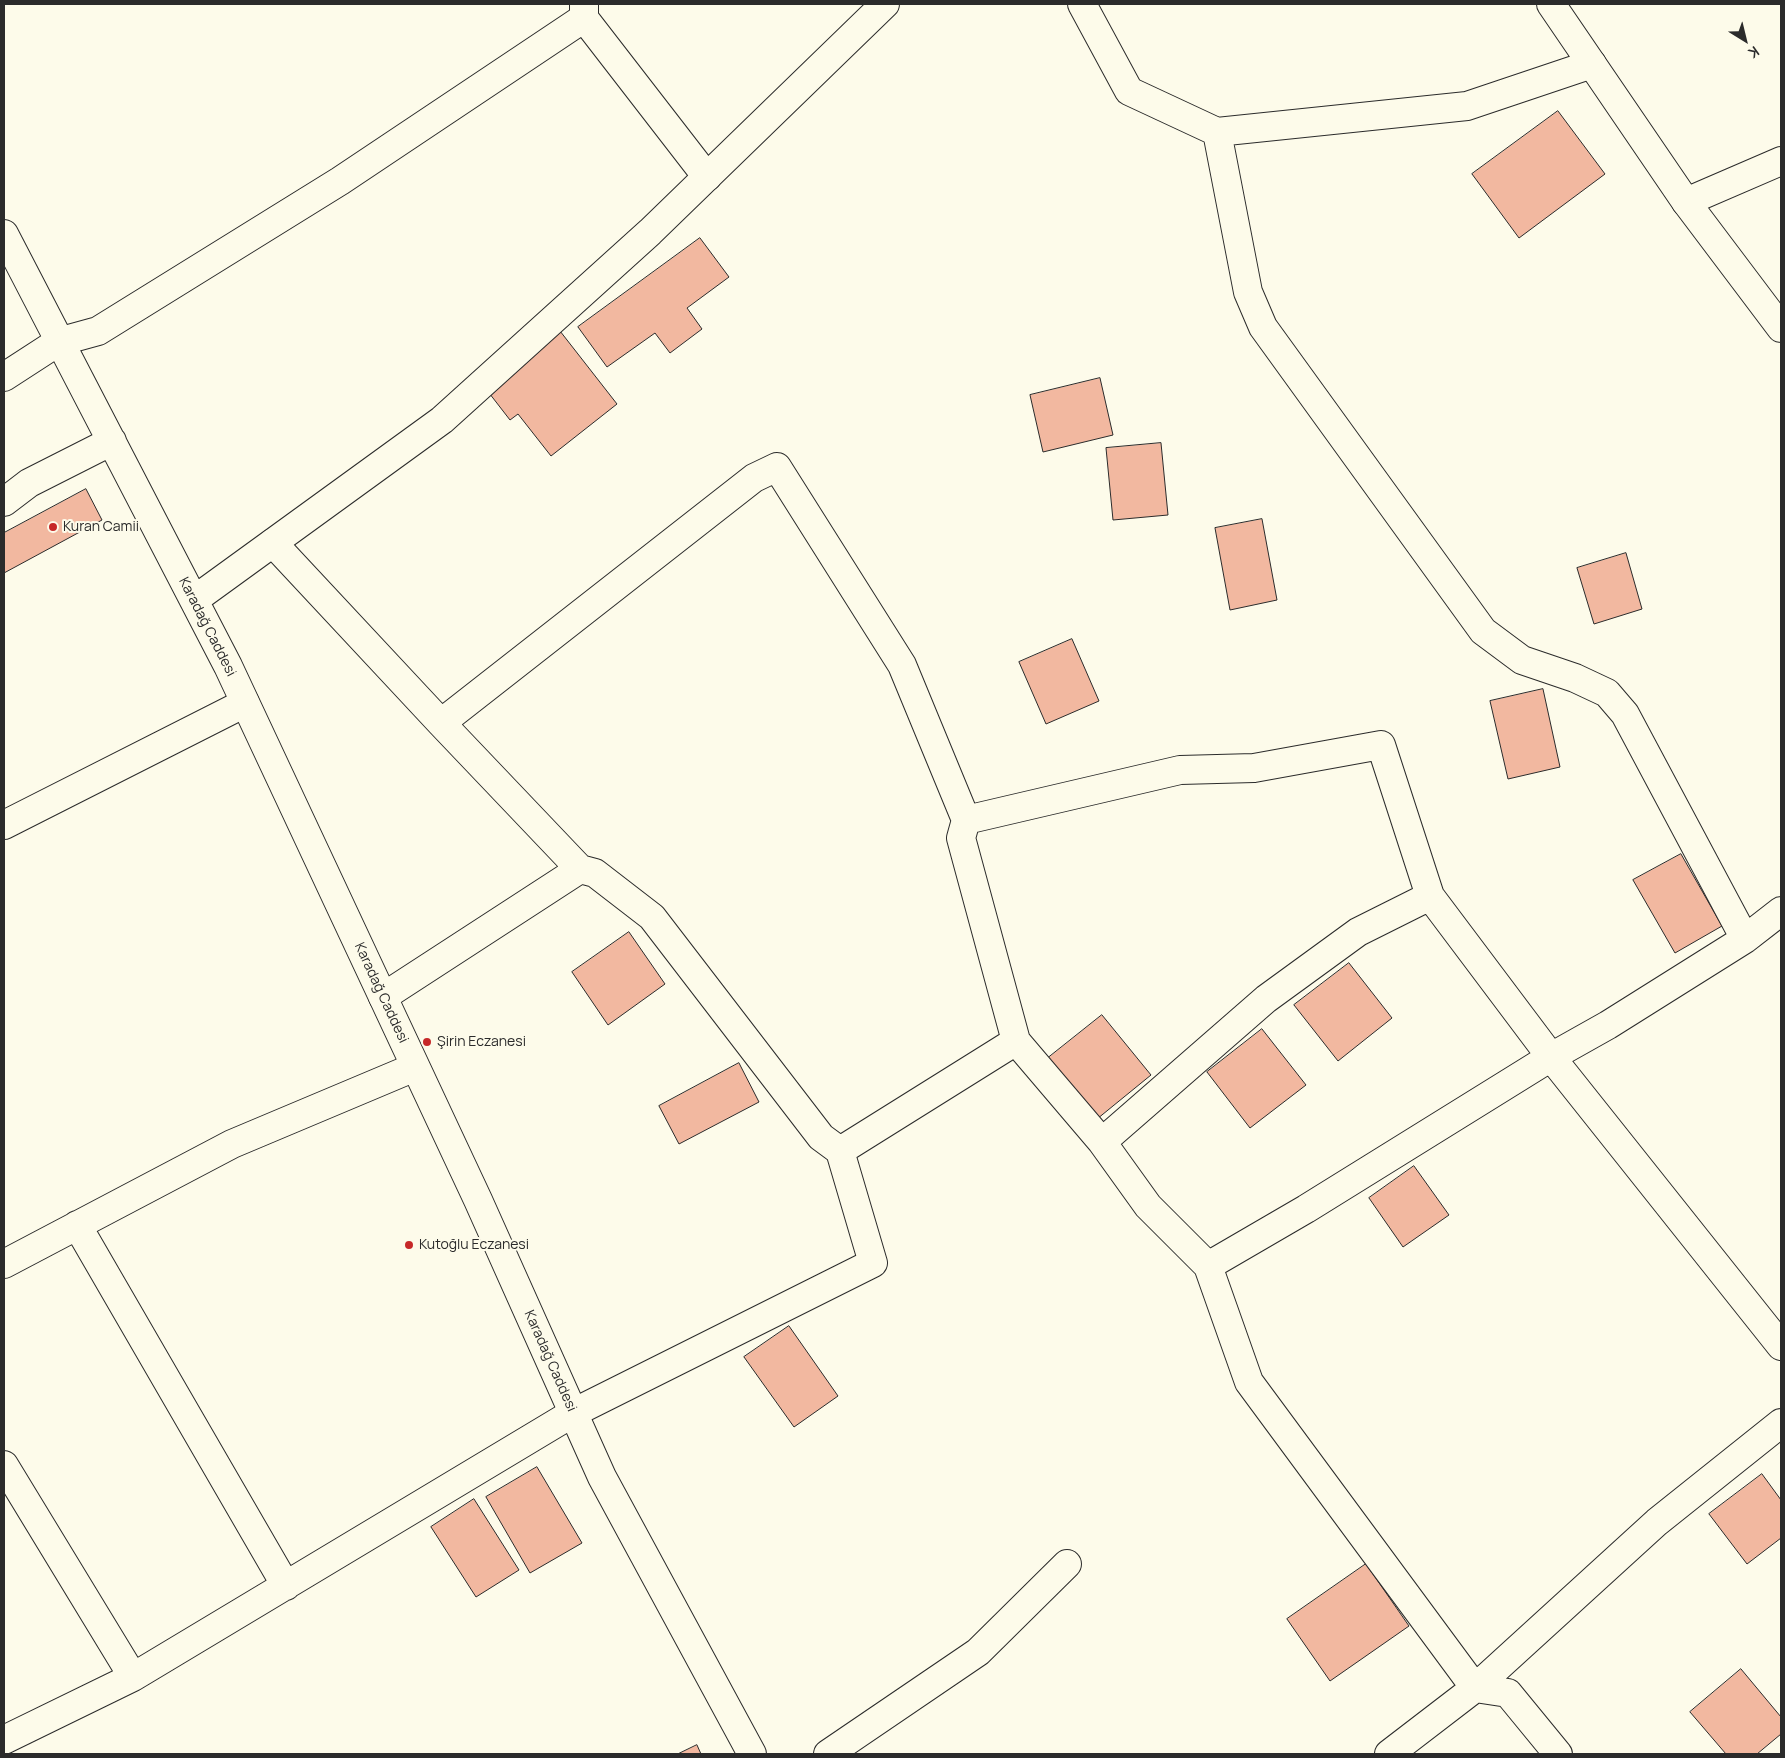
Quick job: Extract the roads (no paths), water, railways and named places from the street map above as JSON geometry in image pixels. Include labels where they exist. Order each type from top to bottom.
[{"type":"street","points":[[194,600],[442,420],[650,232],[885,4]]},
{"type":"street","points":[[1082,4],[1129,91],[1217,132],[1467,106],[1592,64]]},
{"type":"street","points":[[1550,4],[1686,202],[1781,328]]},
{"type":"street","points":[[4,377],[58,342],[98,331],[107,326],[340,181],[584,11],[707,178]]},
{"type":"street","points":[[1217,132],[1248,292],[1263,327],[1483,631],[1522,660],[1575,678],[1607,693],[1625,714],[1745,939]]},
{"type":"street","points":[[1686,202],[1781,161]]},
{"type":"street","name":"Karadağ Caddesi","points":[[4,234],[58,342],[112,441],[194,600],[245,703],[478,1200],[602,1477],[752,1754]]},
{"type":"street","points":[[4,502],[29,483],[112,441]]},
{"type":"street","points":[[441,723],[754,478],[777,467],[902,665],[966,820],[961,838],[1016,1041],[1102,1142],[1148,1206],[1208,1266],[1249,1382],[1475,1688],[1508,1693],[1558,1754]]},
{"type":"street","points":[[4,1740],[133,1677],[573,1414],[873,1264],[840,1151],[821,1138],[652,917],[595,873],[580,868],[273,543]]},
{"type":"street","points":[[4,825],[245,703]]},
{"type":"street","points":[[966,820],[1180,770],[1254,768],[1381,745],[1430,896],[1551,1056],[1781,1346]]},
{"type":"street","points":[[383,997],[580,868]]},
{"type":"street","points":[[1102,1142],[1266,999],[1358,932],[1430,896]]},
{"type":"street","points":[[1208,1266],[1306,1209],[1551,1056],[1608,1025],[1745,939],[1781,911]]},
{"type":"street","points":[[840,1151],[1016,1041]]},
{"type":"street","points":[[4,1264],[232,1144],[416,1067]]},
{"type":"street","points":[[77,1225],[286,1586]]},
{"type":"street","points":[[1389,1754],[1475,1688],[1657,1522],[1781,1423]]},
{"type":"street","points":[[4,1464],[133,1677]]},
{"type":"street","points":[[828,1754],[978,1652],[1067,1564]]},
{"type":"place","name":"Kuran Camii","points":[[53,527]]},
{"type":"place","name":"Şirin Eczanesi","points":[[427,1042]]},
{"type":"place","name":"Kutoğlu Eczanesi","points":[[409,1245]]}]
